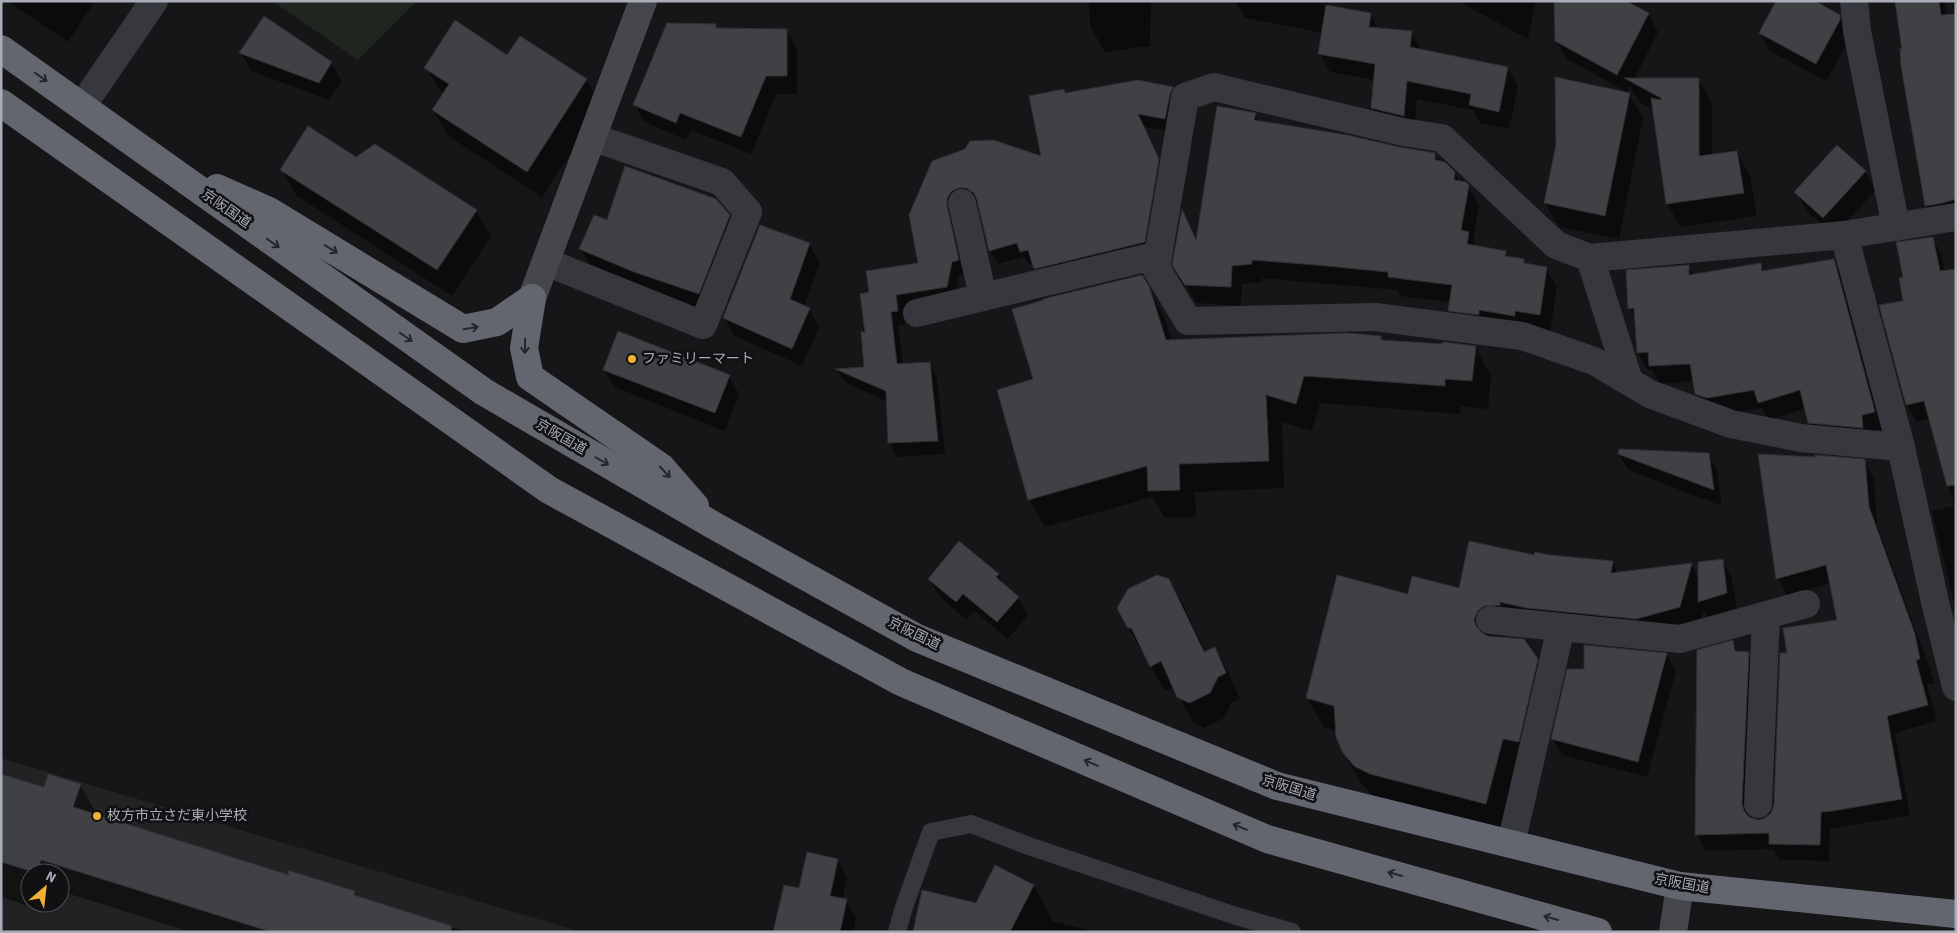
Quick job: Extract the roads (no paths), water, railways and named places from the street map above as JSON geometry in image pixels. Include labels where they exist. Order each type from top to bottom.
[{"type":"highway","name":"京阪国道","points":[[1,49],[484,392],[713,525],[917,638],[1277,786],[1680,886],[1956,914]]},
{"type":"highway","points":[[1,102],[549,490],[901,682],[1267,838],[1598,932]]},
{"type":"highway","points":[[163,165],[269,212],[463,329],[497,322],[532,298]]},
{"type":"highway","points":[[532,298],[524,348],[530,377],[660,467],[713,525]]},
{"type":"street","points":[[82,106],[154,1]]},
{"type":"street","points":[[532,298],[643,1]]},
{"type":"street","points":[[1854,1],[1857,31],[1896,227]]},
{"type":"street","points":[[1901,447],[1801,438],[1731,424],[1650,394],[1594,360],[1522,336],[1375,317],[1188,321],[1156,268],[1185,97],[1214,88],[1403,132],[1442,138],[1556,245],[1590,258],[1844,235],[1956,217]]},
{"type":"street","points":[[546,262],[703,325],[748,212],[722,182],[592,137]]},
{"type":"street","points":[[962,203],[983,297]]},
{"type":"street","points":[[1844,235],[1901,447],[1934,602],[1956,687]]},
{"type":"street","points":[[917,313],[1158,255]]},
{"type":"street","points":[[1590,258],[1629,381]]},
{"type":"street","points":[[1490,620],[1680,639],[1806,604]]},
{"type":"street","points":[[1758,804],[1766,616]]},
{"type":"street","points":[[1511,844],[1562,627]]},
{"type":"street","points":[[1673,932],[1680,886]]},
{"type":"lane","points":[[897,932],[931,832],[971,824],[1072,861],[1236,916],[1292,932]]},
{"type":"place","name":"ファミリーマート","points":[[632,359]]},
{"type":"place","name":"枚方市立さだ東小学校","points":[[97,816]]}]
